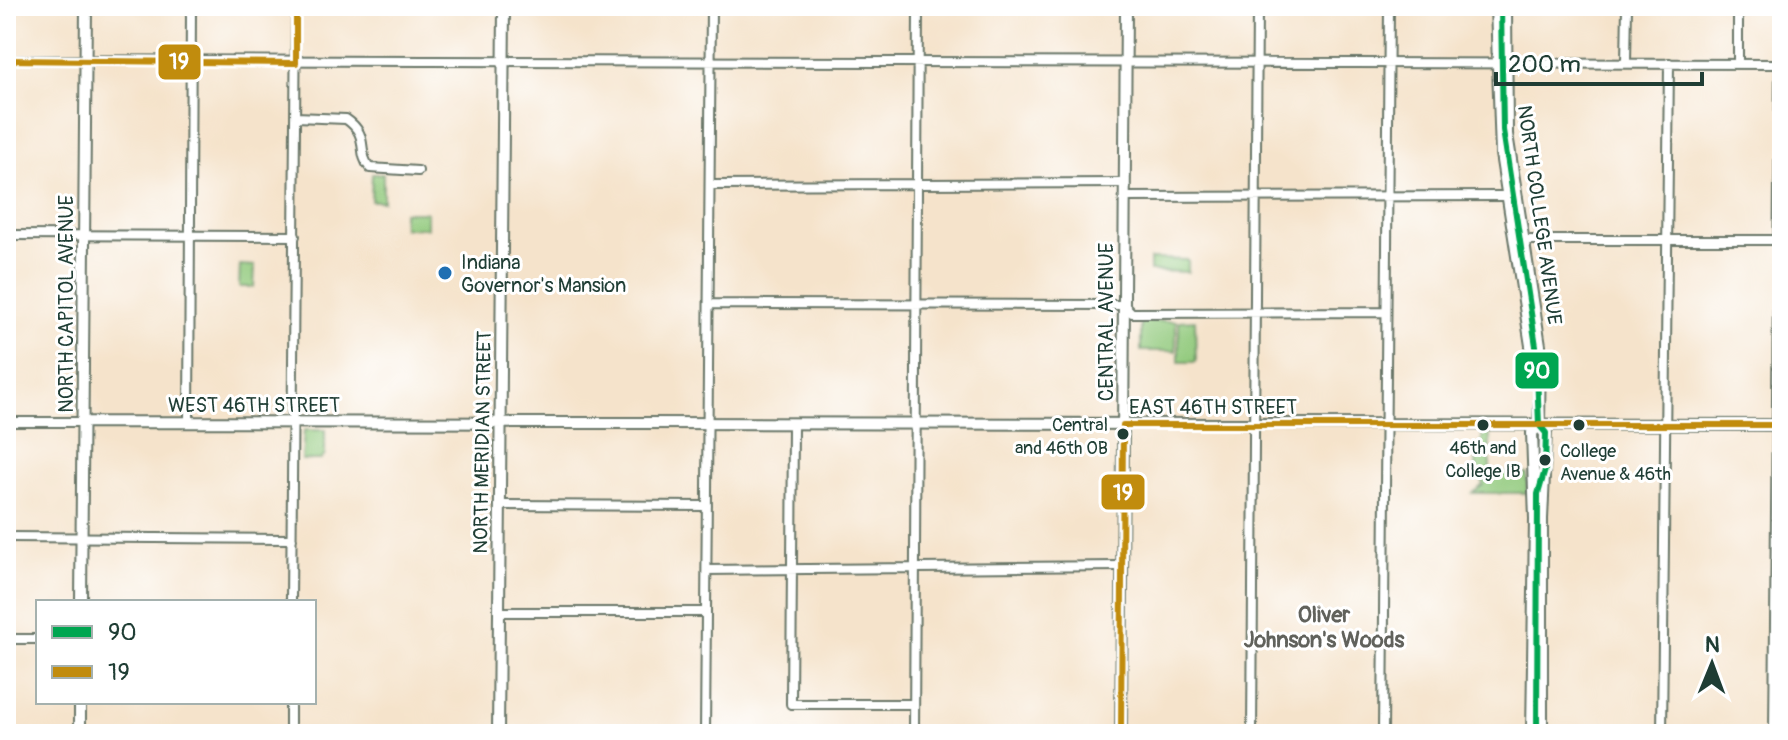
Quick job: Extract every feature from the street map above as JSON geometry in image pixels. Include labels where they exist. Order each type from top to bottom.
[{"type":"main road","name":"NORTH CAPITOL AVENUE","points":[[81,600],[86,6]]},
{"type":"main road","name":"NORTH MERIDIAN STREET","points":[[498,734],[504,6]]},
{"type":"main road","name":"CENTRAL AVENUE","points":[[1121,734],[1126,6]]},
{"type":"main road","name":"NORTH COLLEGE AVENUE","points":[[1496,6],[1507,134],[1540,345],[1539,425],[1546,433],[1542,519],[1542,734]]},
{"type":"main road","name":"NORTH COLLEGE AVENUE","points":[[1506,6],[1498,128],[1538,380]]},
{"type":"main road","name":"WEST 46TH STREET","points":[[83,422],[501,424]]},
{"type":"main road","name":"EAST 46TH STREET","points":[[501,424],[1779,425]]},
{"type":"main road","name":"NORTH COLLEGE AVENUE","points":[[1532,734],[1535,519],[1532,433],[1539,425]]},
{"type":"main road","points":[[80,704],[80,734]]},
{"type":"street","points":[[189,423],[191,6]]},
{"type":"street","points":[[291,600],[296,6]]},
{"type":"street","points":[[705,734],[711,6]]},
{"type":"street","points":[[914,734],[918,6]]},
{"type":"street","points":[[1252,734],[1257,6]]},
{"type":"street","points":[[1383,734],[1389,6]]},
{"type":"street","points":[[1626,62],[1627,6]]},
{"type":"street","points":[[1738,6],[1738,63]]},
{"type":"street","points":[[6,60],[503,64],[1257,61],[1781,64],[1774,734]]},
{"type":"street","points":[[1662,734],[1669,63]]},
{"type":"street","points":[[296,117],[346,119],[362,135],[364,161],[370,168],[418,171]]},
{"type":"street","points":[[710,185],[1125,183]]},
{"type":"street","points":[[1125,197],[1507,196]]},
{"type":"street","points":[[6,235],[295,236]]},
{"type":"street","points":[[1524,240],[1780,240]]},
{"type":"street","points":[[709,304],[1124,305],[1132,313],[1386,312]]},
{"type":"street","name":"WEST 46TH STREET","points":[[6,422],[83,422]]},
{"type":"street","points":[[793,424],[791,704],[914,704]]},
{"type":"street","points":[[500,505],[707,506]]},
{"type":"street","points":[[6,537],[292,539]]},
{"type":"street","points":[[707,570],[914,568],[922,565],[1122,566]]},
{"type":"street","points":[[499,612],[706,612]]},
{"type":"street","points":[[6,639],[36,639]]},
{"type":"street","points":[[290,704],[290,734]]},
{"type":"green space","points":[[372,174],[383,174],[383,201],[371,201]]},
{"type":"green space","points":[[403,212],[427,212],[427,228],[403,228]]},
{"type":"green space","points":[[1150,259],[1188,260],[1188,272],[1150,271]]},
{"type":"green space","points":[[240,265],[255,266],[254,287],[239,287]]},
{"type":"green space","points":[[1195,320],[1196,362],[1179,362],[1179,321]]},
{"type":"green space","points":[[1141,321],[1176,321],[1176,351],[1141,351]]},
{"type":"green space","points":[[304,430],[325,430],[325,455],[321,460],[302,460]]},
{"type":"green space","points":[[1483,432],[1490,432],[1490,473],[1527,474],[1527,493],[1473,493],[1483,485],[1476,463]]},
{"type":"transit line","name":"19","points":[[6,60],[296,63],[296,6]]},
{"type":"transit line","name":"90","points":[[1501,6],[1503,130],[1536,346],[1539,425],[1546,433],[1545,470],[1538,494],[1537,734]]},
{"type":"transit line","name":"19","points":[[1121,734],[1123,425],[1782,425]]},
{"type":"place","name":"Indiana Governor's Mansion","points":[[445,273]]},
{"type":"place","name":"46th and College IB","points":[[1483,425]]},
{"type":"place","name":"Central and 46th OB","points":[[1123,434]]},
{"type":"place","name":"College Avenue & 46th","points":[[1545,460]]},
{"type":"district","name":"Oliver Johnson's Woods","points":[[1324,626]]}]
